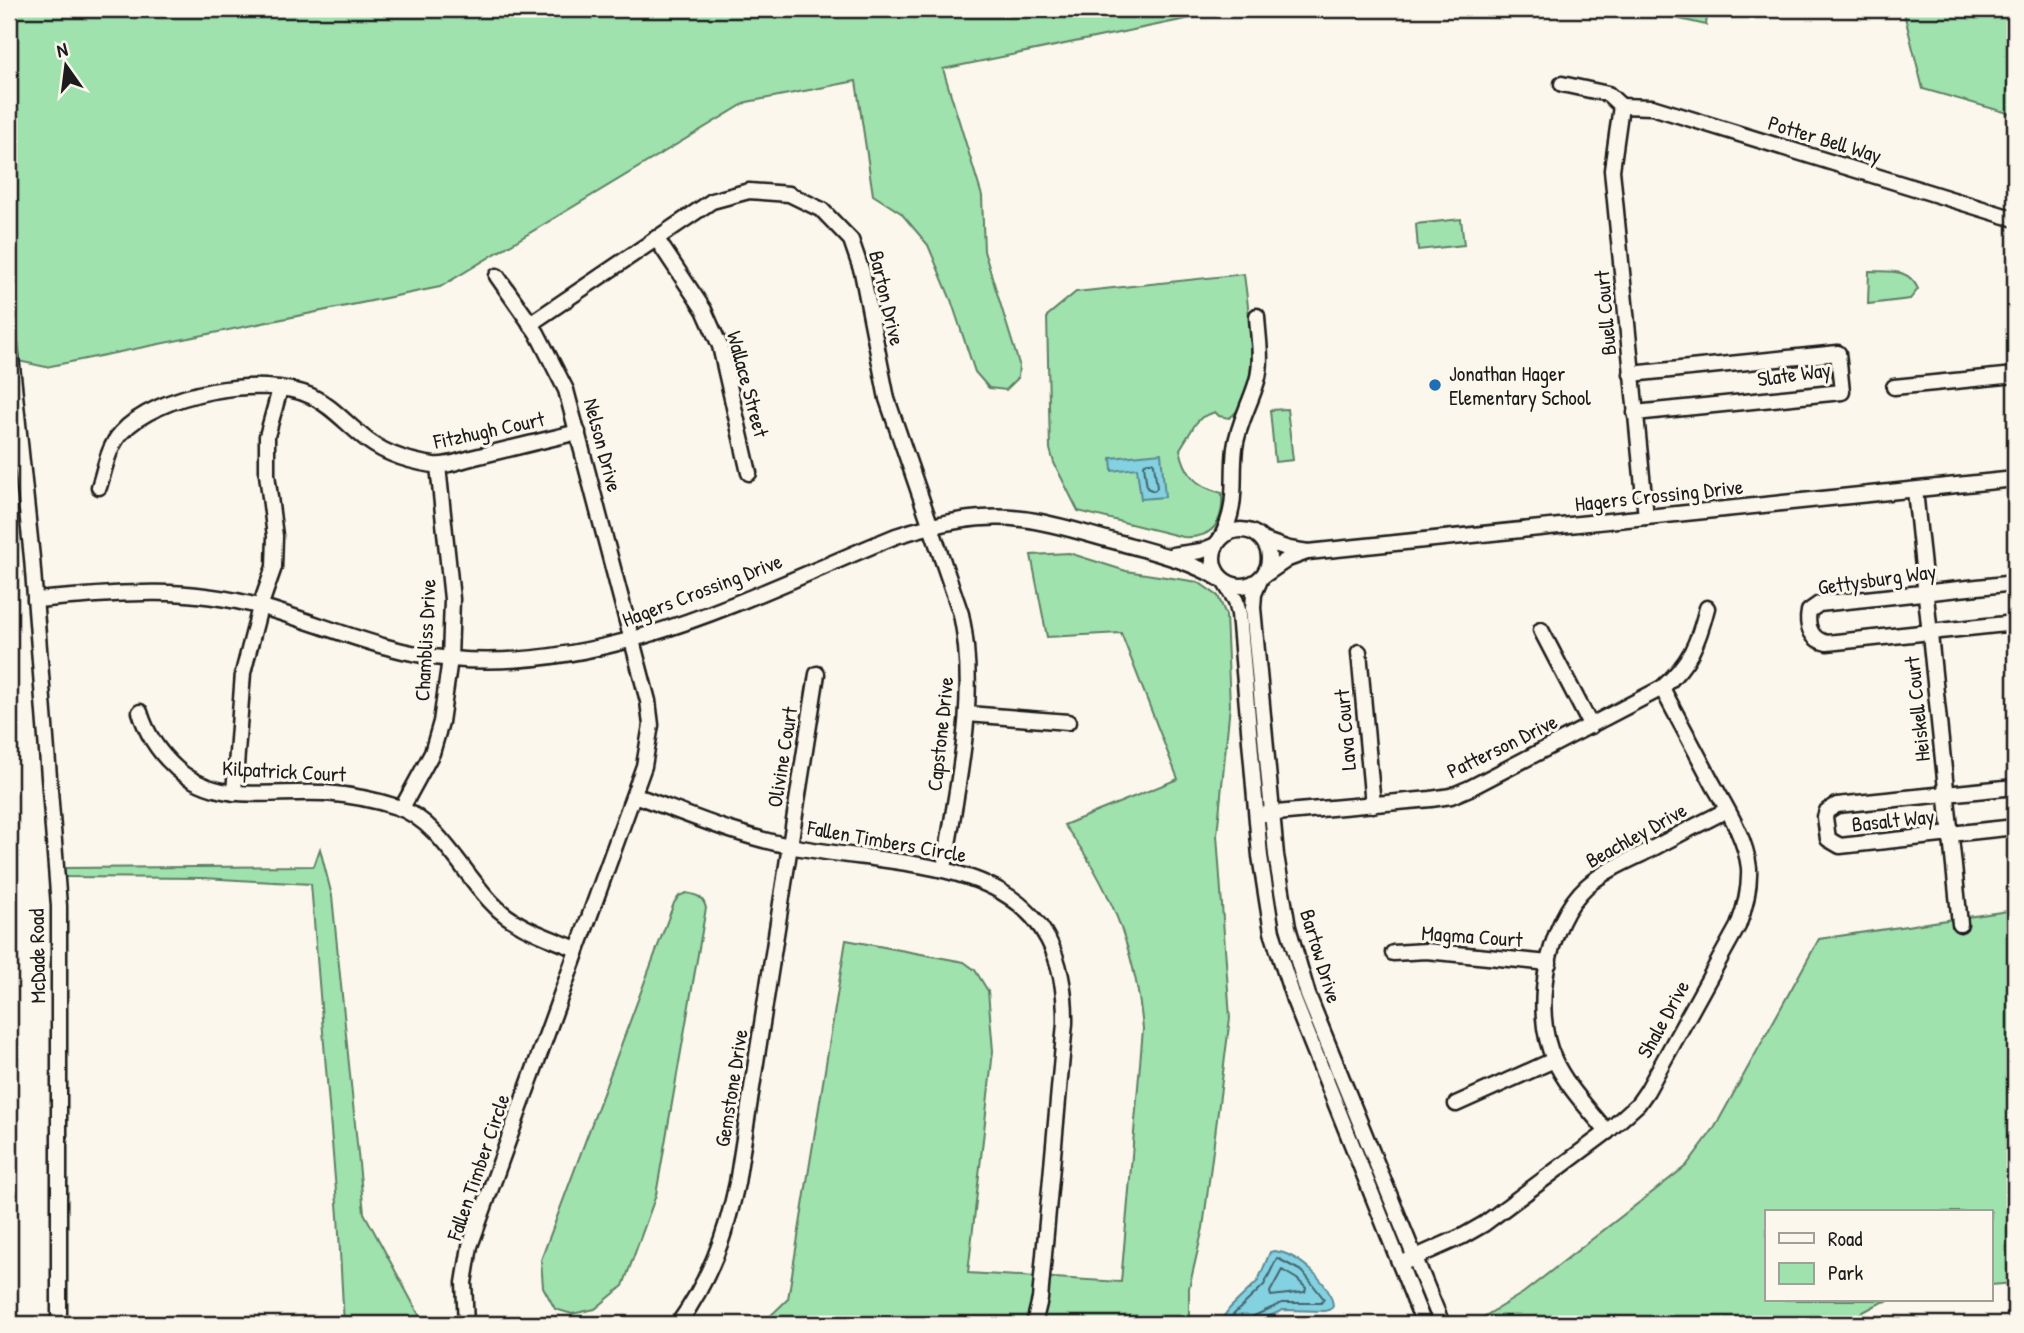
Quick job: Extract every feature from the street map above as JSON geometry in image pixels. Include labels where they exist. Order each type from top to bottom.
[{"type":"street","points":[[1562,84],[1608,94],[1621,106]]},
{"type":"street","name":"Potter Bell Way","points":[[1621,106],[1652,107],[2015,219]]},
{"type":"street","name":"Buell Court","points":[[1621,106],[1612,170],[1646,517]]},
{"type":"street","name":"Barton Drive","points":[[530,324],[712,201],[750,191],[789,194],[822,210],[851,240],[862,272],[887,399],[930,525]]},
{"type":"street","name":"Wallace Street","points":[[656,237],[704,310],[720,346],[749,473]]},
{"type":"street","name":"Nelson Drive","points":[[497,276],[530,324],[566,390],[633,641]]},
{"type":"street","points":[[1234,500],[1240,515],[1268,550],[1269,563],[1261,578],[1247,586],[1223,581],[1213,566],[1212,557],[1227,526],[1234,500],[1235,448],[1239,425],[1258,379],[1257,316]]},
{"type":"street","name":"McDade Road","points":[[9,337],[35,600],[59,906],[59,1324]]},
{"type":"street","name":"Slate Way","points":[[1631,374],[1838,353],[1841,379],[1842,392],[1635,413]]},
{"type":"street","points":[[1894,387],[2015,375]]},
{"type":"street","name":"Fitzhugh Court","points":[[99,487],[109,453],[119,435],[137,418],[157,406],[191,396],[250,386],[309,395],[327,405],[363,438],[395,456],[438,466],[578,432]]},
{"type":"street","points":[[234,793],[243,673],[260,607],[274,567],[275,536],[267,474],[267,436],[281,389]]},
{"type":"street","name":"Chambliss Drive","points":[[402,808],[432,753],[441,722],[450,659],[452,599],[438,466]]},
{"type":"street","name":"Hagers Crossing Drive","points":[[1261,578],[1288,559],[1308,552],[2015,479]]},
{"type":"street","name":"Heiskell Court","points":[[1916,490],[1960,924]]},
{"type":"street","name":"Hagers Crossing Drive","points":[[35,600],[136,591],[186,592],[260,607],[382,647],[450,659],[542,657],[633,641],[679,625],[896,536],[930,525],[989,517],[1023,519],[1170,555],[1223,581]]},
{"type":"street","name":"Capstone Drive","points":[[930,525],[961,614],[967,645],[968,714],[944,869]]},
{"type":"street","points":[[1218,541],[1229,532],[1240,530],[1260,537]]},
{"type":"street","name":"Hagers Crossing Drive","points":[[1260,537],[1289,549],[1308,552]]},
{"type":"street","name":"Hagers Crossing Drive","points":[[1170,555],[1186,554],[1218,541]]},
{"type":"street","name":"Bartow Drive","points":[[1261,578],[1254,594],[1253,608],[1280,892],[1308,995],[1442,1324]]},
{"type":"street","name":"Bartow Drive","points":[[1223,581],[1237,601],[1239,614],[1256,814],[1272,932],[1294,1000],[1424,1324]]},
{"type":"street","name":"Gettysburg Way","points":[[2015,583],[1819,604],[1809,611],[1807,619],[1814,637],[1827,643],[2015,624]]},
{"type":"street","name":"Patterson Drive","points":[[1256,814],[1451,796],[1470,788],[1662,688],[1679,673],[1690,657],[1699,640],[1707,608]]},
{"type":"street","points":[[1541,630],[1591,726]]},
{"type":"street","points":[[576,949],[644,766],[651,724],[633,641]]},
{"type":"street","name":"Lava Court","points":[[1359,652],[1373,805]]},
{"type":"street","name":"Olivine Court","points":[[789,846],[817,674]]},
{"type":"street","name":"Shale Drive","points":[[1399,1264],[1484,1224],[1626,1117],[1647,1091],[1738,926],[1745,908],[1749,867],[1744,848],[1727,810],[1662,688]]},
{"type":"street","name":"Kilpatrick Court","points":[[140,712],[145,730],[164,758],[184,775],[206,788],[234,793],[360,796],[402,808],[434,831],[493,905],[508,917],[576,949]]},
{"type":"street","points":[[968,714],[1068,722]]},
{"type":"street","name":"Basalt Way","points":[[2015,787],[1832,807],[1825,817],[1826,833],[1832,844],[1840,846],[2015,827]]},
{"type":"street","name":"Fallen Timbers Circle","points":[[634,795],[789,846],[944,869],[980,880],[1004,892],[1038,925],[1051,947],[1061,973],[1065,1023],[1040,1299],[1034,1324]]},
{"type":"street","name":"Beachley Drive","points":[[1607,1132],[1567,1081],[1554,1059],[1544,1022],[1549,963],[1555,936],[1573,899],[1589,884],[1608,871],[1727,810]]},
{"type":"street","name":"Gemstone Drive","points":[[678,1324],[695,1300],[717,1257],[730,1217],[789,846]]},
{"type":"street","name":"Fallen Timber Circle","points":[[466,1324],[464,1283],[470,1246],[576,949]]},
{"type":"street","name":"Magma Court","points":[[1393,953],[1426,951],[1549,963]]},
{"type":"street","points":[[1456,1104],[1554,1059]]},
{"type":"green space","points":[[9,9],[1235,9],[943,69],[982,196],[984,251],[1019,364],[1018,378],[1006,390],[989,388],[975,372],[951,300],[928,245],[901,213],[873,195],[856,81],[747,102],[440,287],[46,367],[18,361],[9,293]]},
{"type":"green space","points":[[1636,9],[1708,9],[1706,25]]},
{"type":"green space","points":[[1903,9],[2015,9],[2015,115],[1923,89]]},
{"type":"green space","points":[[1461,219],[1464,245],[1418,250],[1416,224]]},
{"type":"green space","points":[[1869,271],[1903,274],[1914,282],[1918,289],[1910,299],[1868,304]]},
{"type":"green space","points":[[1244,274],[1251,351],[1247,391],[1240,407],[1229,418],[1219,416],[1215,412],[1202,417],[1180,449],[1185,466],[1193,478],[1205,487],[1222,493],[1221,512],[1214,527],[1202,535],[1183,537],[1078,511],[1054,463],[1050,449],[1047,316],[1076,292]]},
{"type":"green space","points":[[1287,409],[1293,460],[1275,462],[1270,410]]},
{"type":"green space","points":[[1069,553],[1126,571],[1198,582],[1218,596],[1226,615],[1230,705],[1217,835],[1230,1018],[1203,1228],[1189,1288],[1189,1324],[762,1324],[788,1299],[846,940],[964,962],[975,970],[988,991],[993,1051],[968,1273],[1121,1282],[1143,1029],[1140,1001],[1127,947],[1108,896],[1081,848],[1064,825],[1178,779],[1121,633],[1047,637],[1031,555]]},
{"type":"green space","points":[[320,849],[332,896],[364,1213],[424,1324],[344,1324],[311,884],[203,878],[62,877],[61,868],[314,866]]},
{"type":"green space","points":[[686,893],[699,897],[706,908],[656,1195],[623,1286],[595,1309],[572,1314],[555,1309],[543,1287],[541,1260],[674,903],[679,896]]},
{"type":"green space","points":[[2015,910],[2015,1283],[1993,1285],[1993,1210],[1765,1210],[1765,1302],[1883,1302],[1841,1324],[1472,1324],[1523,1293],[1686,1166],[1715,1127],[1819,939]]},
{"type":"water","points":[[1161,453],[1165,497],[1141,499],[1137,468],[1112,471],[1111,458]]},
{"type":"water","points":[[1270,1252],[1293,1257],[1320,1279],[1331,1297],[1331,1309],[1283,1310],[1252,1324],[1218,1324],[1230,1308],[1258,1281]]},
{"type":"place","name":"Jonathan Hager Elementary School","points":[[1435,385]]}]
